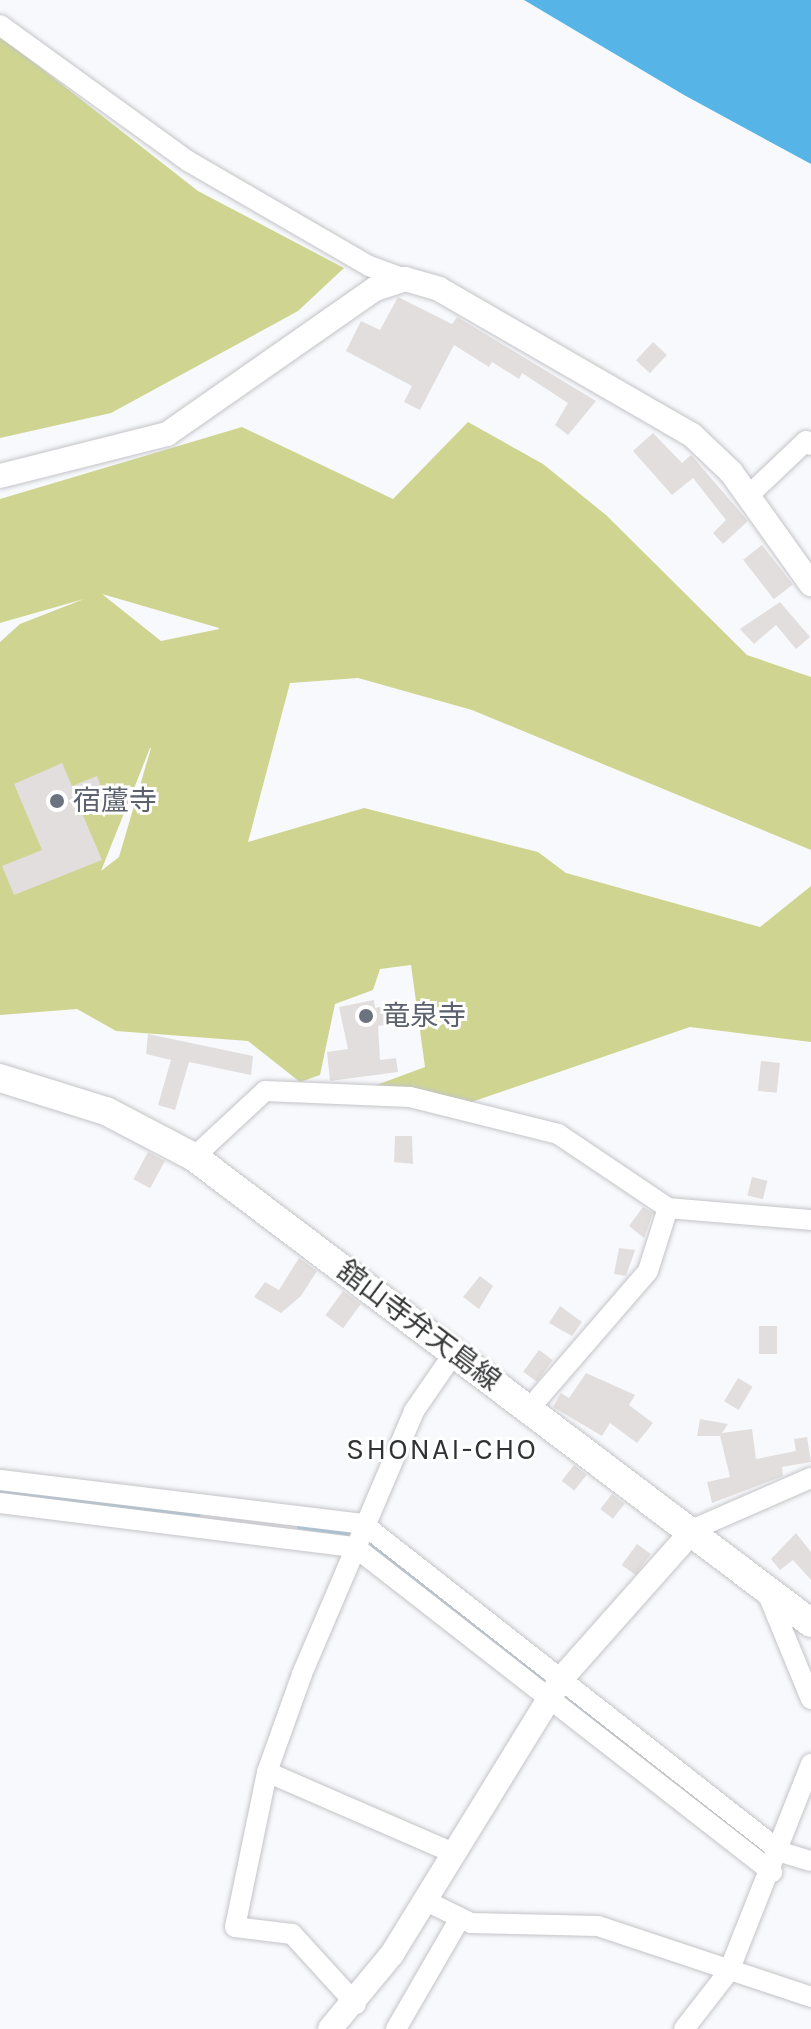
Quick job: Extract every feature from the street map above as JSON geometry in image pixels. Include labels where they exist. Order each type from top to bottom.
[{"type":"main road","name":"舘山寺弁天島線","points":[[0,1078],[106,1111],[194,1157],[806,1615]]},
{"type":"street","points":[[0,25],[188,161],[369,266],[439,289],[692,435],[747,497],[811,584]]},
{"type":"street","points":[[0,476],[167,434],[375,289],[405,279]]},
{"type":"street","points":[[747,497],[806,441],[811,445]]},
{"type":"street","points":[[194,1157],[265,1091],[410,1097],[558,1134],[668,1208],[811,1220]]},
{"type":"street","points":[[529,1409],[648,1271],[668,1208]]},
{"type":"street","points":[[454,1353],[414,1411],[363,1524],[267,1772],[235,1927],[292,1934],[343,2020],[424,1900],[554,1689],[694,1529],[811,1478]]},
{"type":"street","points":[[0,1480],[363,1524],[772,1872]]},
{"type":"street","points":[[0,1503],[355,1547],[781,1852],[811,1861]]},
{"type":"street","points":[[765,1586],[811,1699]]},
{"type":"street","points":[[684,2029],[729,1971],[781,1852],[811,1764]]},
{"type":"street","points":[[267,1772],[453,1853]]},
{"type":"street","points":[[424,1900],[460,1918],[598,1926],[811,1997]]},
{"type":"street","points":[[396,2029],[460,1918]]},
{"type":"green space","points":[[0,36],[198,191],[344,268],[298,311],[111,413],[0,438]]},
{"type":"green space","points":[[468,422],[543,464],[606,515],[747,655],[811,677],[811,850],[472,710],[358,678],[290,683],[248,842],[364,808],[538,852],[566,873],[760,927],[811,886],[811,1042],[690,1027],[460,1106],[355,1093],[425,1067],[411,965],[380,969],[373,990],[335,1004],[320,1075],[300,1082],[248,1041],[116,1031],[77,1009],[0,1015],[0,642],[20,624],[84,599],[0,623],[0,499],[242,427],[393,499]],"holes":[[[102,594],[219,628],[219,629],[161,641]],[[150,748],[119,857],[101,871]]]},
{"type":"water","points":[[524,0],[811,0],[811,164],[684,95]]},
{"type":"building","points":[[398,297],[452,324],[457,317],[596,401],[568,435],[555,425],[568,403],[522,373],[519,379],[492,362],[489,367],[454,345],[420,410],[404,402],[412,386],[346,351],[361,321],[380,330]]},
{"type":"building","points":[[653,342],[667,355],[650,373],[636,360]]},
{"type":"building","points":[[653,433],[682,463],[691,455],[748,521],[723,544],[713,533],[726,520],[693,478],[672,495],[633,451]]},
{"type":"building","points":[[762,545],[793,584],[774,599],[743,560]]},
{"type":"building","points":[[780,602],[810,637],[796,649],[776,625],[754,644],[740,629]]},
{"type":"building","points":[[62,763],[72,786],[97,776],[104,795],[79,806],[102,860],[14,895],[2,866],[42,850],[14,784]]},
{"type":"building","points":[[374,1000],[375,1008],[389,1005],[392,1024],[378,1026],[380,1060],[396,1058],[398,1072],[330,1081],[327,1052],[348,1049],[339,1007]]},
{"type":"building","points":[[148,1034],[253,1056],[251,1075],[189,1062],[175,1110],[158,1105],[171,1060],[146,1054]]},
{"type":"building","points":[[761,1061],[780,1063],[777,1093],[758,1091]]},
{"type":"building","points":[[395,1136],[412,1136],[413,1164],[394,1162]]},
{"type":"building","points":[[148,1152],[165,1161],[150,1188],[133,1179]]},
{"type":"building","points":[[752,1177],[768,1181],[763,1199],[747,1195]]},
{"type":"building","points":[[643,1207],[653,1213],[644,1238],[629,1226]]},
{"type":"building","points":[[619,1248],[635,1250],[626,1276],[614,1274]]},
{"type":"building","points":[[299,1258],[317,1271],[301,1296],[281,1313],[254,1297],[265,1282],[279,1290]]},
{"type":"building","points":[[480,1276],[493,1286],[479,1309],[463,1297]]},
{"type":"building","points":[[343,1291],[361,1304],[343,1328],[325,1315]]},
{"type":"building","points":[[560,1306],[582,1322],[572,1336],[549,1323]]},
{"type":"building","points":[[759,1326],[777,1326],[777,1354],[759,1354]]},
{"type":"building","points":[[539,1350],[553,1360],[537,1382],[523,1372]]},
{"type":"building","points":[[586,1373],[635,1395],[629,1405],[653,1423],[637,1443],[610,1423],[602,1436],[553,1407],[561,1393],[569,1398]]},
{"type":"building","points":[[738,1378],[753,1387],[739,1410],[724,1401]]},
{"type":"building","points":[[700,1419],[728,1424],[722,1433],[752,1429],[756,1459],[796,1451],[794,1439],[807,1437],[811,1462],[782,1467],[783,1476],[712,1503],[707,1482],[730,1477],[720,1436],[697,1436]]},
{"type":"building","points":[[574,1465],[587,1475],[574,1491],[562,1481]]},
{"type":"building","points":[[612,1494],[625,1504],[613,1519],[600,1509]]},
{"type":"building","points":[[796,1533],[811,1552],[811,1580],[793,1560],[780,1570],[771,1559]]},
{"type":"building","points":[[637,1544],[651,1554],[635,1575],[622,1565]]},
{"type":"waterway","points":[[0,1492],[198,1514]]},
{"type":"waterway","points":[[299,1526],[350,1533]]},
{"type":"waterway","points":[[366,1541],[550,1685]]},
{"type":"waterway","points":[[561,1694],[619,1740]]},
{"type":"waterway","points":[[693,1798],[710,1812]]},
{"type":"place","name":"宿蘆寺","points":[[57,801]]},
{"type":"place","name":"竜泉寺","points":[[366,1016]]},
{"type":"district","name":"SHONAI-CHO","points":[[442,1449]]}]
